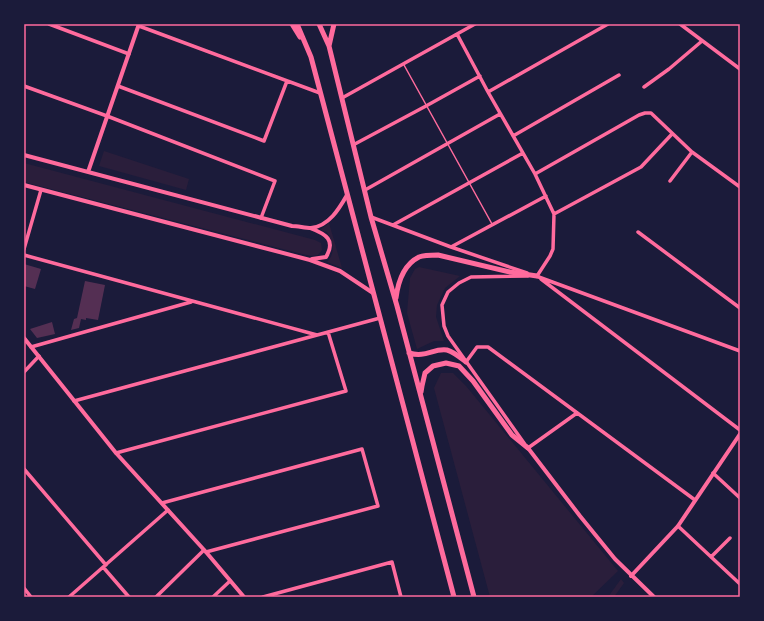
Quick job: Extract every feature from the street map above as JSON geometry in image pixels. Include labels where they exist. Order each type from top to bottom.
[{"type":"main road","points":[[292,24],[311,56]]},
{"type":"main road","points":[[297,24],[311,56],[454,597]]},
{"type":"main road","points":[[319,24],[329,46],[371,217],[396,301],[474,597]]},
{"type":"main road","points":[[329,46],[334,24]]},
{"type":"main road","points":[[396,301],[398,284],[405,269],[418,257],[438,255],[510,272],[537,276]]},
{"type":"main road","points":[[409,353],[417,355],[447,350],[466,362]]},
{"type":"main road","points":[[421,397],[424,377],[429,370],[438,364],[446,363],[459,366],[473,381],[512,436],[528,448]]},
{"type":"street","points":[[49,24],[129,54]]},
{"type":"street","points":[[342,98],[475,24]]},
{"type":"street","points":[[488,92],[608,24]]},
{"type":"street","points":[[680,24],[740,69]]},
{"type":"street","points":[[88,172],[139,25],[320,93]]},
{"type":"street","points":[[457,34],[500,114],[535,174],[554,214],[553,249],[537,276]]},
{"type":"street","points":[[644,87],[669,70],[702,41]]},
{"type":"street","points":[[513,136],[619,75]]},
{"type":"street","points":[[353,145],[480,76]]},
{"type":"street","points":[[118,86],[264,142],[287,81]]},
{"type":"street","points":[[24,86],[107,116],[275,181],[262,218]]},
{"type":"street","points":[[535,174],[639,115],[651,113],[692,152],[740,187]]},
{"type":"street","points":[[365,190],[500,114]]},
{"type":"street","points":[[554,214],[641,167],[672,134]]},
{"type":"street","points":[[670,181],[692,152]]},
{"type":"street","points":[[393,225],[523,153]]},
{"type":"street","points":[[24,155],[292,226],[308,228],[320,232],[327,236],[330,242],[330,250],[326,257],[310,260]]},
{"type":"street","points":[[24,185],[310,260],[340,271],[373,293]]},
{"type":"street","points":[[24,249],[41,190]]},
{"type":"street","points":[[308,228],[324,224],[336,212],[348,196]]},
{"type":"street","points":[[451,247],[546,196]]},
{"type":"street","points":[[371,217],[451,247],[537,276],[740,351]]},
{"type":"street","points":[[638,232],[740,308]]},
{"type":"street","points":[[24,255],[318,335]]},
{"type":"street","points":[[654,597],[615,559],[580,516],[528,448],[448,336],[444,326],[442,305],[448,292],[459,283],[471,277],[537,276],[740,430]]},
{"type":"street","points":[[31,347],[192,301]]},
{"type":"street","points":[[74,401],[380,318]]},
{"type":"street","points":[[116,453],[346,391],[328,332]]},
{"type":"street","points":[[24,338],[116,453],[205,551],[244,597]]},
{"type":"street","points":[[466,362],[477,347],[488,347],[695,500]]},
{"type":"street","points":[[24,372],[39,356]]},
{"type":"street","points":[[528,448],[577,413]]},
{"type":"street","points":[[632,576],[678,526],[740,434]]},
{"type":"street","points":[[156,597],[205,551],[378,506],[362,449],[162,503]]},
{"type":"street","points":[[24,469],[129,597]]},
{"type":"street","points":[[713,473],[740,498]]},
{"type":"street","points":[[69,597],[168,510]]},
{"type":"street","points":[[678,526],[740,584]]},
{"type":"street","points":[[711,557],[730,538]]},
{"type":"street","points":[[264,597],[392,562],[402,597]]},
{"type":"street","points":[[213,597],[230,581]]},
{"type":"street","points":[[24,588],[31,597]]},
{"type":"lane","points":[[403,64],[492,224]]},
{"type":"shaded area","points":[[104,151],[189,179],[186,190],[99,166]]},
{"type":"shaded area","points":[[24,163],[315,240],[321,243],[322,250],[318,255],[311,256],[24,182]]},
{"type":"shaded area","points":[[329,223],[342,268],[327,262],[332,255],[333,247],[327,232],[320,230]]},
{"type":"shaded area","points":[[419,267],[460,276],[445,288],[437,305],[436,317],[444,341],[434,341],[417,349],[407,313],[410,278],[415,269]]},
{"type":"shaded area","points":[[441,373],[453,373],[466,386],[618,571],[591,597],[490,597],[434,388]]},
{"type":"shaded area","points":[[621,579],[624,583],[614,597],[608,597]]},
{"type":"building","points":[[24,264],[41,269],[35,289],[24,286]]},
{"type":"building","points":[[85,281],[105,285],[98,320],[86,318],[86,320],[81,319],[79,328],[71,330],[74,319],[77,318]]},
{"type":"building","points":[[52,322],[55,334],[37,338],[30,329]]}]
